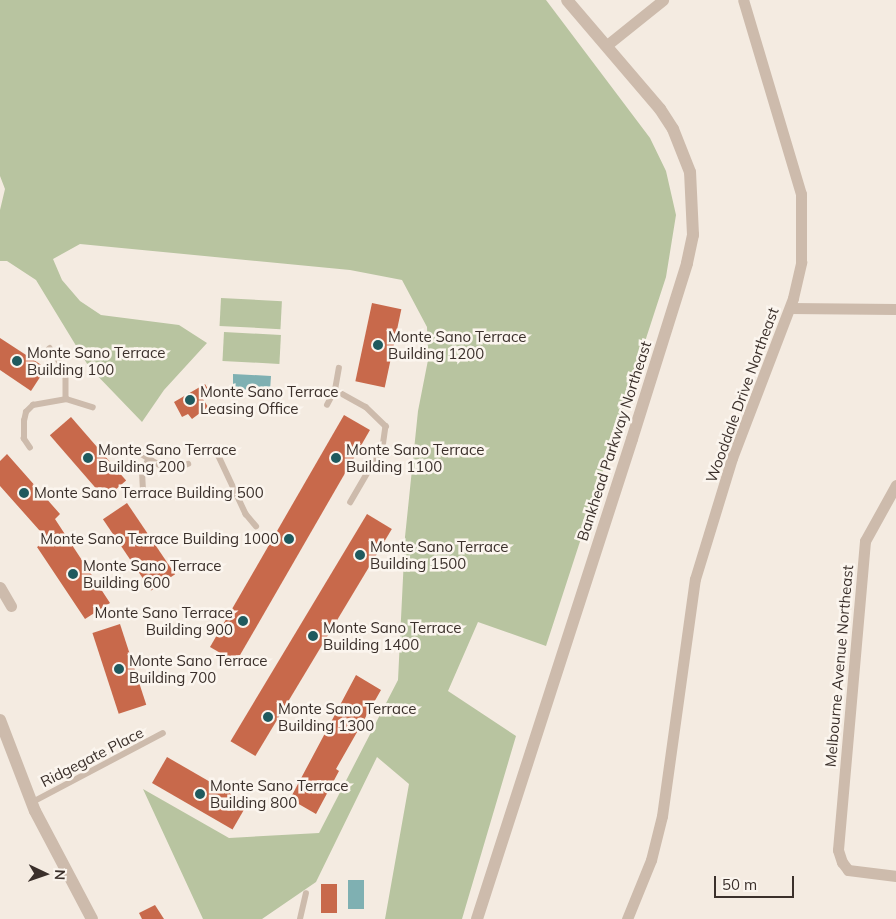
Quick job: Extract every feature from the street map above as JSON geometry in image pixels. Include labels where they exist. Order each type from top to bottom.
[{"type":"street","name":"Bankhead Parkway Northeast","points":[[477,919],[638,420],[687,264],[693,235],[693,189],[683,149],[660,109],[567,0]]},
{"type":"street","points":[[607,46],[663,0]]},
{"type":"street","name":"Wooddale Drive Northeast","points":[[627,919],[651,860],[662,816],[695,579],[732,458],[790,308],[801,262],[801,194],[743,0]]},
{"type":"street","points":[[790,308],[896,309]]},
{"type":"street","name":"Melbourne Avenue Northeast","points":[[896,485],[865,541],[840,857],[848,870],[896,876]]},
{"type":"street","points":[[0,587],[11,606]]},
{"type":"street","points":[[0,720],[4,744],[31,802],[92,919]]},
{"type":"lane","points":[[50,348],[66,371],[66,399]]},
{"type":"lane","points":[[327,405],[335,390],[339,368]]},
{"type":"lane","points":[[335,390],[366,407],[386,426],[383,447],[352,502]]},
{"type":"lane","points":[[30,448],[24,439],[26,412],[33,406],[66,399],[93,407]]},
{"type":"lane","points":[[216,450],[246,514],[256,526]]},
{"type":"lane","points":[[143,491],[142,473],[146,457],[166,468],[188,464]]},
{"type":"lane","name":"Ridgegate Place","points":[[31,802],[163,733]]},
{"type":"lane","points":[[300,919],[306,894]]},
{"type":"green space","points":[[0,0],[546,0],[650,138],[666,171],[676,215],[666,277],[546,646],[478,622],[448,691],[516,736],[462,919],[385,919],[409,784],[377,757],[316,882],[262,919],[203,919],[143,789],[229,838],[319,833],[398,680],[405,537],[418,411],[428,360],[427,327],[402,280],[350,270],[80,244],[53,259],[62,280],[80,301],[101,315],[179,325],[207,343],[164,390],[142,422],[89,367],[36,280],[7,261],[0,261],[0,210],[5,189],[0,176]]},
{"type":"green space","points":[[221,298],[282,301],[280,329],[220,326]]},
{"type":"green space","points":[[224,332],[281,335],[279,364],[222,361]]},
{"type":"water","points":[[233,374],[271,376],[270,390],[233,391]]},
{"type":"water","points":[[348,880],[364,880],[364,909],[348,909]]},
{"type":"building","name":"Monte Sano Terrace Building 1200","points":[[372,303],[401,309],[385,387],[355,381]]},
{"type":"building","name":"Monte Sano Terrace Building 100","points":[[0,338],[46,368],[31,391],[0,370]]},
{"type":"building","name":"Monte Sano Terrace Leasing Office","points":[[205,384],[211,394],[203,399],[208,407],[192,419],[188,414],[182,417],[174,402]]},
{"type":"building","points":[[344,415],[370,430],[236,662],[210,647]]},
{"type":"building","name":"Monte Sano Terrace Building 200","points":[[71,417],[126,480],[105,499],[50,435]]},
{"type":"building","points":[[7,454],[60,514],[55,519],[110,603],[85,619],[37,547],[48,540],[0,486],[0,461]]},
{"type":"building","points":[[127,503],[175,574],[151,591],[103,519]]},
{"type":"building","points":[[367,514],[392,529],[255,756],[231,741]]},
{"type":"building","name":"Monte Sano Terrace Building 700","points":[[120,624],[146,705],[119,714],[92,633]]},
{"type":"building","points":[[356,675],[381,690],[336,769],[339,771],[316,814],[290,799]]},
{"type":"building","name":"Monte Sano Terrace Building 800","points":[[167,757],[248,804],[233,829],[152,783]]},
{"type":"building","points":[[321,884],[337,884],[337,913],[321,913]]},
{"type":"building","points":[[155,905],[164,919],[142,919],[139,913]]},
{"type":"place","name":"Monte Sano Terrace Building 1200","points":[[378,345]]},
{"type":"place","name":"Monte Sano Terrace Building 100","points":[[17,361]]},
{"type":"place","name":"Monte Sano Terrace Leasing Office","points":[[190,400]]},
{"type":"place","name":"Monte Sano Terrace Building 200","points":[[88,458]]},
{"type":"place","name":"Monte Sano Terrace Building 1100","points":[[336,458]]},
{"type":"place","name":"Monte Sano Terrace Building 500","points":[[24,493]]},
{"type":"place","name":"Monte Sano Terrace Building 1000","points":[[289,539]]},
{"type":"place","name":"Monte Sano Terrace Building 1500","points":[[360,555]]},
{"type":"place","name":"Monte Sano Terrace Building 600","points":[[73,574]]},
{"type":"place","name":"Monte Sano Terrace Building 900","points":[[243,621]]},
{"type":"place","name":"Monte Sano Terrace Building 1400","points":[[313,636]]},
{"type":"place","name":"Monte Sano Terrace Building 700","points":[[119,669]]},
{"type":"place","name":"Monte Sano Terrace Building 1300","points":[[268,717]]},
{"type":"place","name":"Monte Sano Terrace Building 800","points":[[200,794]]}]
